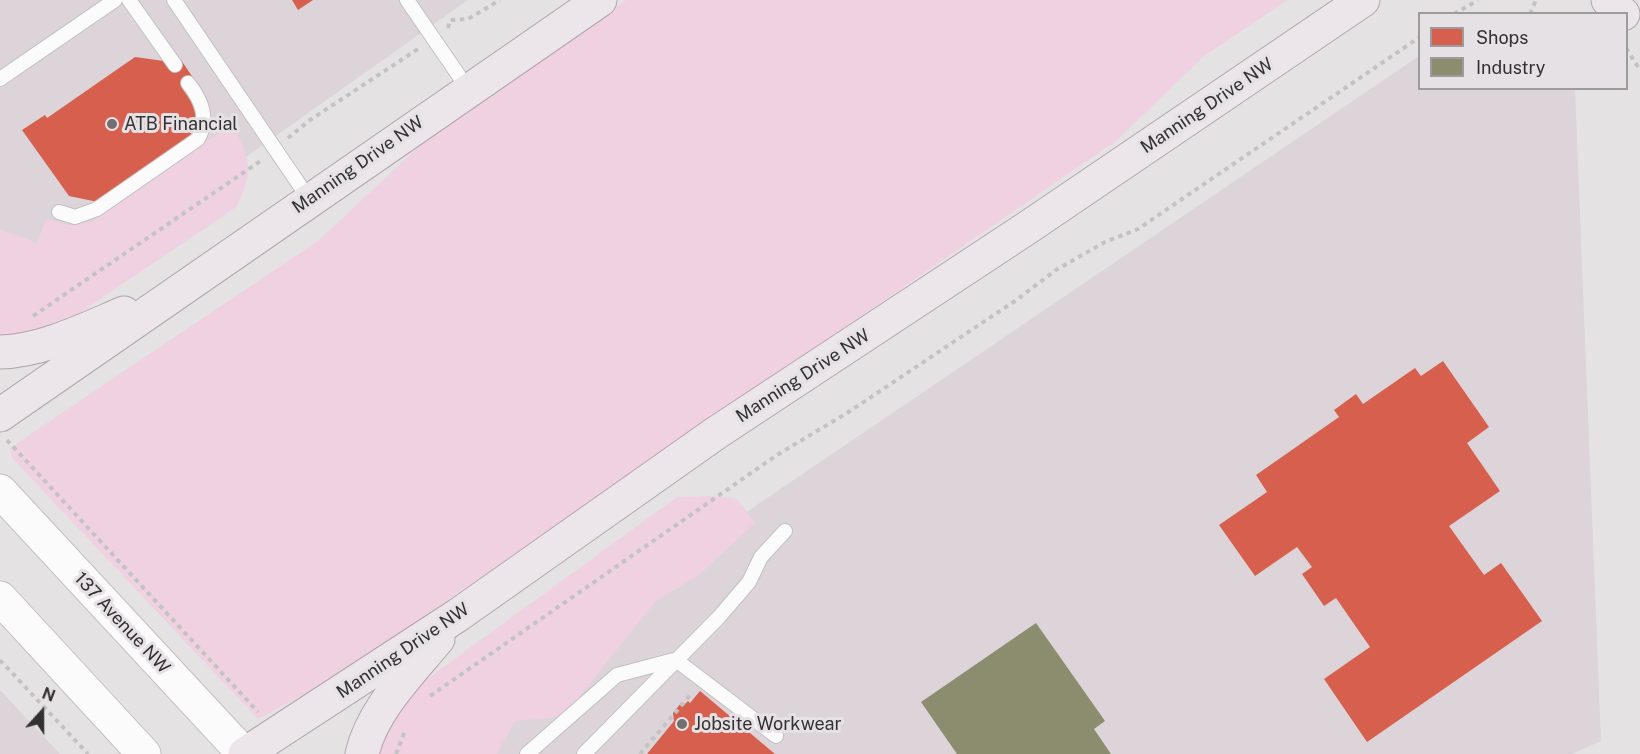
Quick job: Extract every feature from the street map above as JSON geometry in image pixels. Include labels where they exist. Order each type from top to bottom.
[{"type":"main road","name":"Manning Drive NW","points":[[245,754],[458,615],[716,433],[1027,228],[1363,0]]},
{"type":"main road","points":[[1608,0],[1621,12]]},
{"type":"main road","name":"Manning Drive NW","points":[[0,415],[594,2]]},
{"type":"main road","points":[[1628,19],[1640,29]]},
{"type":"main road","points":[[0,352],[12,352],[68,336],[178,291]]},
{"type":"main road","name":"137 Avenue NW","points":[[0,491],[245,754]]},
{"type":"main road","points":[[2,604],[144,754]]},
{"type":"main road","points":[[362,754],[370,731],[385,705],[458,615]]},
{"type":"lane","points":[[0,79],[115,0]]},
{"type":"lane","points":[[129,0],[175,65]]},
{"type":"lane","points":[[174,0],[309,199]]},
{"type":"lane","points":[[407,0],[468,89]]},
{"type":"lane","points":[[59,212],[75,217],[97,209],[198,139],[205,126],[204,114],[196,94],[188,83]]},
{"type":"lane","points":[[584,754],[749,582],[761,557],[785,531]]},
{"type":"lane","points":[[676,660],[776,736]]},
{"type":"lane","points":[[527,754],[617,675],[676,660]]},
{"type":"path","points":[[448,29],[450,20],[468,19],[500,0]]},
{"type":"path","points":[[1457,12],[1478,0]]},
{"type":"path","points":[[427,699],[777,455],[848,413],[1056,270],[1105,242],[1138,229],[1418,38]]},
{"type":"path","points":[[1628,51],[1640,70]]},
{"type":"path","points":[[302,126],[413,52]]},
{"type":"path","points":[[27,321],[236,176],[247,172]]},
{"type":"path","points":[[15,449],[260,714]]},
{"type":"path","points":[[0,660],[88,754]]},
{"type":"path","points":[[640,754],[695,691]]},
{"type":"path","points":[[396,754],[407,725]]},
{"type":"shaded area","points":[[0,0],[468,0],[62,287],[0,274]]},
{"type":"shaded area","points":[[626,0],[1287,0],[1203,57],[1116,141],[328,682],[258,719],[12,458],[10,448],[319,240],[441,126]]},
{"type":"shaded area","points":[[1418,57],[1418,90],[1575,90],[1601,741],[1572,754],[436,754],[450,713]]},
{"type":"shaded area","points":[[230,121],[242,143],[248,163],[246,183],[236,207],[77,315],[31,332],[0,338],[0,229],[37,243],[46,219],[70,225],[91,222],[222,131]]},
{"type":"shaded area","points":[[712,496],[737,499],[755,523],[699,575],[656,601],[563,717],[515,721],[497,754],[375,754],[416,687],[677,497]]},
{"type":"shaded area","points":[[0,690],[60,754],[0,754]]},
{"type":"building: Shops","points":[[292,0],[313,0],[298,10]]},
{"type":"building: Shops","name":"ATB Financial","points":[[135,57],[164,61],[169,68],[181,60],[194,79],[182,88],[197,109],[190,138],[98,202],[69,196],[22,130],[45,115],[47,118]]},
{"type":"building: Shops","points":[[1443,361],[1489,427],[1467,443],[1500,491],[1449,526],[1484,575],[1501,563],[1542,621],[1367,742],[1324,679],[1370,647],[1336,598],[1324,606],[1302,574],[1312,567],[1297,547],[1255,576],[1219,525],[1267,492],[1256,475],[1339,417],[1334,410],[1356,394],[1363,404],[1415,368],[1421,376]]},
{"type":"building: Shops","points":[[700,691],[775,754],[647,754],[674,721],[673,713],[681,703],[684,705],[688,701],[690,703]]},
{"type":"building: Industry","points":[[1036,623],[1105,721],[1094,729],[1111,754],[957,754],[921,702]]},
{"type":"place","name":"ATB Financial","points":[[112,124]]},
{"type":"place","name":"Jobsite Workwear","points":[[682,724]]}]
